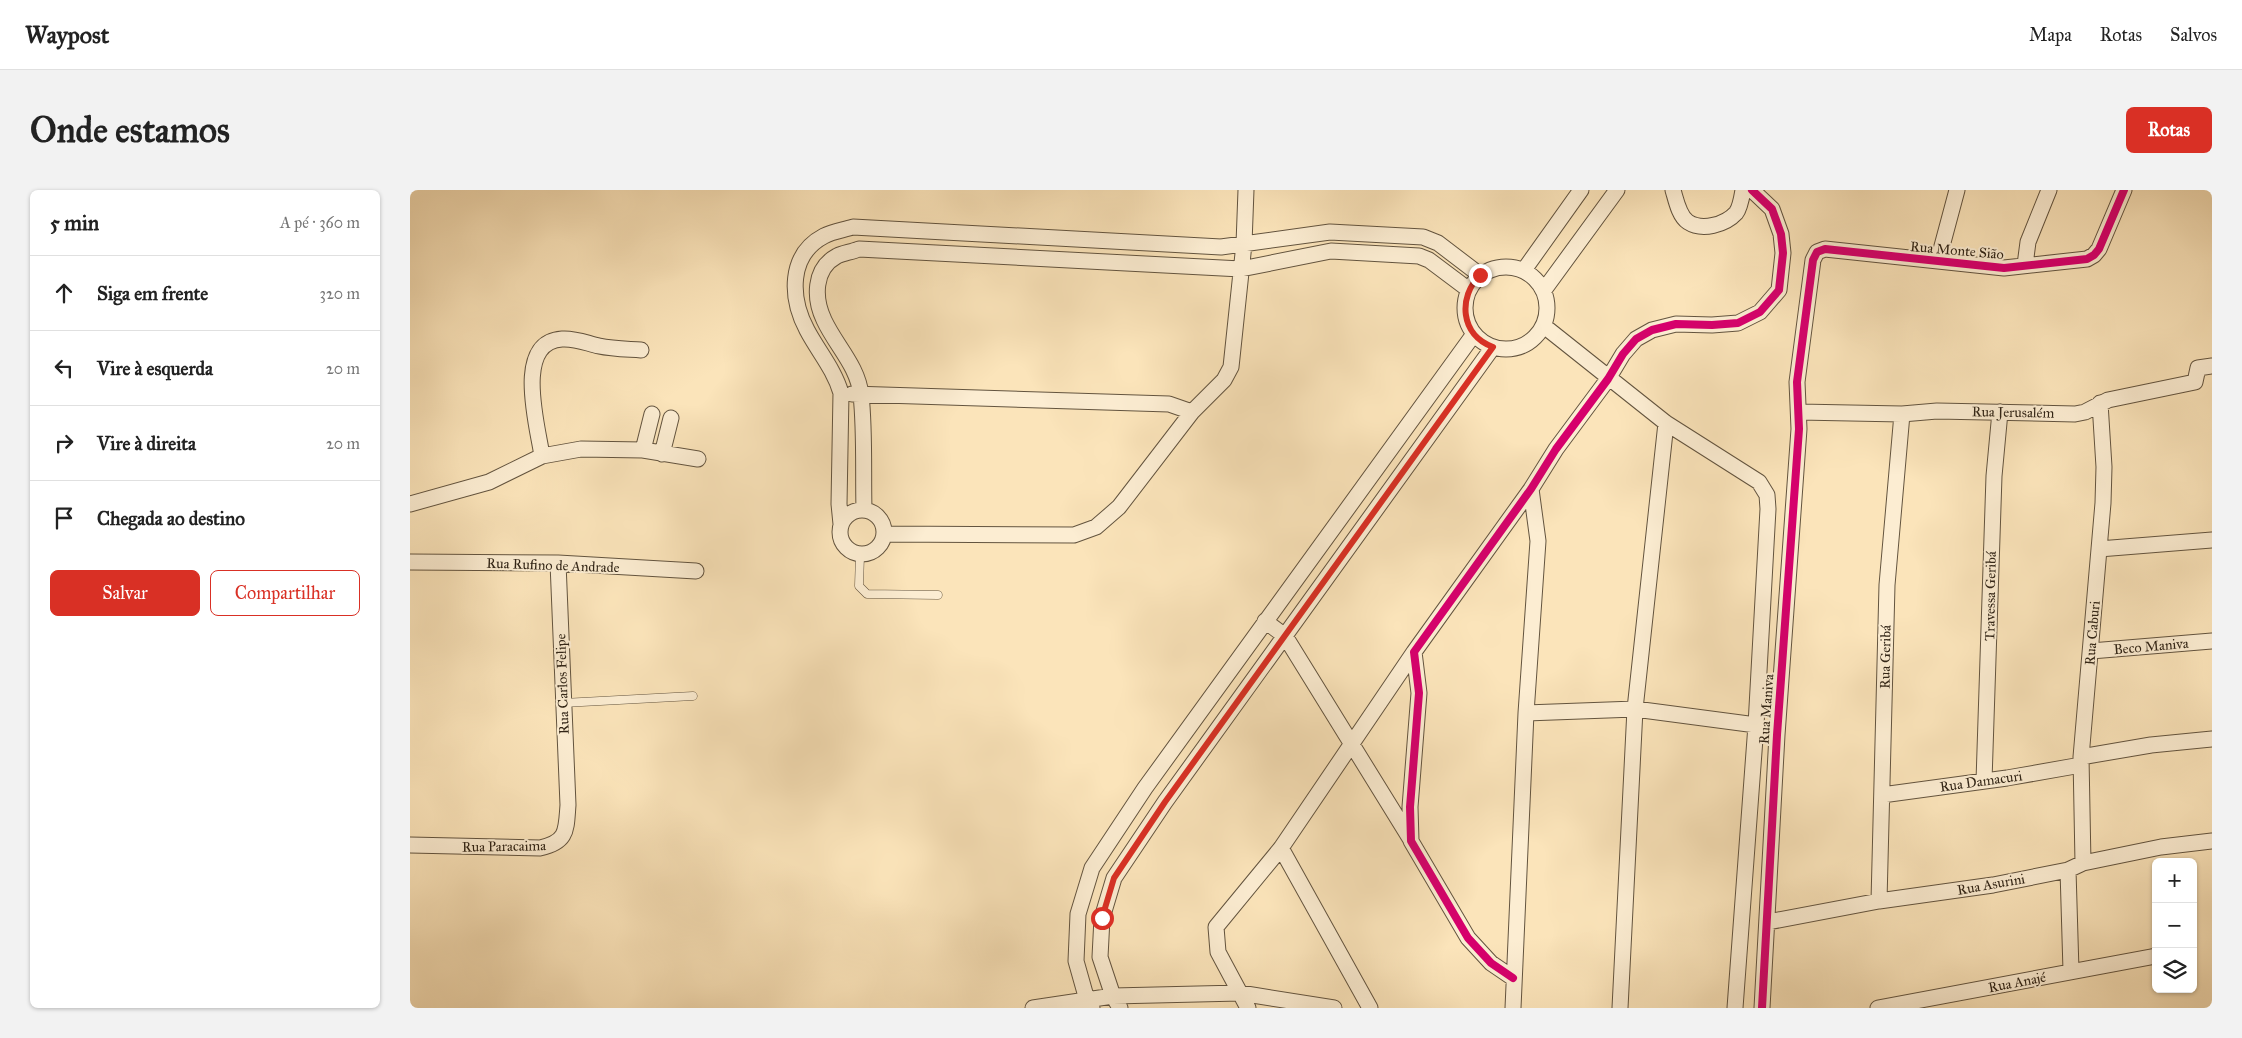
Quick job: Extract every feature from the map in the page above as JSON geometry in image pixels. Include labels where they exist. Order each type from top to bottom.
[{"type":"street","points":[[884,534],[1074,534],[1096,527],[1119,507],[1192,412],[1224,380],[1231,367],[1244,244],[1246,190]]},
{"type":"street","points":[[1524,270],[1581,190]]},
{"type":"street","points":[[1544,290],[1616,190]]},
{"type":"street","points":[[1673,190],[1677,204],[1687,222],[1704,228],[1721,222],[1736,212],[1743,190]]},
{"type":"street","points":[[1248,1008],[1218,952],[1216,927],[1281,848],[1414,652],[1531,490],[1556,449],[1608,379],[1623,354],[1636,339],[1652,330],[1676,324],[1712,325],[1738,323],[1760,312],[1779,290],[1783,253],[1782,234],[1772,209],[1752,190]]},
{"type":"street","points":[[2025,265],[2028,242],[2049,190]]},
{"type":"street","name":"Rua Monte Sião","points":[[1817,252],[1825,249],[2004,268],[2087,258],[2094,255],[2099,249],[2124,190]]},
{"type":"street","points":[[1938,261],[1954,191]]},
{"type":"street","points":[[841,524],[850,513],[864,510],[870,511],[881,520],[884,534],[879,547],[868,554],[860,555],[847,550],[843,544],[839,531],[841,524],[839,504],[841,393],[838,381],[806,328],[796,301],[794,278],[803,254],[824,236],[853,227],[1221,247],[1330,232],[1422,237],[1438,242],[1480,275]]},
{"type":"street","points":[[864,510],[861,394],[856,373],[824,320],[818,300],[817,284],[822,269],[836,256],[859,249],[1241,269],[1331,251],[1419,256],[1429,260],[1469,290]]},
{"type":"street","name":"Rua Maniva","points":[[1762,1008],[1777,735],[1799,429],[1797,382],[1813,260],[1817,252]]},
{"type":"street","points":[[1506,266],[1524,270],[1539,282],[1544,290],[1548,308],[1544,326],[1532,340],[1524,345],[1506,349],[1493,347],[1480,340],[1474,334],[1466,317],[1465,308],[1469,290],[1480,275],[1497,267],[1506,266]]},
{"type":"street","points":[[1544,326],[1608,379],[1666,423],[1759,482],[1767,495],[1768,509],[1756,725],[1734,1008]]},
{"type":"street","points":[[1090,1004],[1076,961],[1078,914],[1092,868],[1144,788],[1474,334]]},
{"type":"street","points":[[542,456],[531,387],[533,365],[541,348],[559,339],[572,339],[600,346],[641,350]]},
{"type":"street","points":[[1116,1002],[1100,957],[1102,918],[1114,878],[1165,802],[1493,347]]},
{"type":"street","name":"Rua Jerusalém","points":[[1799,412],[1902,414],[1937,411],[2075,414],[2085,412],[2100,403],[2195,382],[2198,368],[2212,366]]},
{"type":"street","points":[[841,393],[1169,404],[1192,412]]},
{"type":"street","name":"Rua Caburi","points":[[2083,863],[2081,761],[2104,467],[2100,403]]},
{"type":"street","name":"Travessa Geribá","points":[[1984,781],[1993,506],[2000,412]]},
{"type":"street","points":[[643,450],[652,414]]},
{"type":"street","name":"Rua Geribá","points":[[1879,901],[1887,586],[1902,414]]},
{"type":"street","points":[[662,454],[671,418]]},
{"type":"street","points":[[1620,1008],[1635,709],[1666,423]]},
{"type":"street","points":[[410,504],[488,482],[542,456],[582,449],[643,450],[698,459]]},
{"type":"street","points":[[1513,1008],[1526,713],[1538,541],[1531,490]]},
{"type":"street","points":[[2099,549],[2212,540]]},
{"type":"street","name":"Rua Rufino de Andrade","points":[[410,562],[558,564],[696,571]]},
{"type":"street","name":"Rua Carlos Felipe","points":[[558,564],[568,805]]},
{"type":"street","points":[[1265,621],[1285,636],[1411,841],[1468,938],[1491,964],[1513,978]]},
{"type":"street","name":"Beco Maniva","points":[[2091,650],[2212,641]]},
{"type":"street","points":[[1411,841],[1410,807],[1419,693],[1414,652]]},
{"type":"street","points":[[1526,713],[1635,709],[1756,725]]},
{"type":"street","name":"Rua Damacuri","points":[[1882,795],[1984,781],[2151,746],[2212,739]]},
{"type":"street","points":[[1144,788],[1165,802]]},
{"type":"street","name":"Rua Paracaima","points":[[410,845],[540,848],[554,845],[562,838],[566,828],[568,805]]},
{"type":"street","name":"Rua Asurini","points":[[1768,922],[1879,901],[1993,885],[2068,870],[2083,863],[2161,846],[2212,841]]},
{"type":"street","points":[[1281,848],[1370,1008]]},
{"type":"street","points":[[2068,870],[2071,971]]},
{"type":"street","name":"Rua Anajé","points":[[1878,1008],[2152,957]]},
{"type":"street","points":[[1033,1008],[1240,993],[1334,1008]]},
{"type":"lane","points":[[860,555],[859,586],[867,594],[938,595]]},
{"type":"lane","points":[[563,703],[693,696]]},
{"type":"cycle path","points":[[1513,978],[1491,963],[1468,938],[1411,841],[1410,807],[1419,693],[1414,652],[1531,489],[1556,449],[1608,379],[1623,354],[1636,339],[1652,330],[1676,324],[1712,325],[1738,323],[1760,312],[1779,290],[1783,253],[1781,234],[1772,209],[1752,190]]},
{"type":"cycle path","points":[[1762,1008],[1777,735],[1799,429],[1797,382],[1813,260],[1817,252],[1825,249],[2004,268],[2087,259],[2099,249],[2124,190]]},
{"type":"route","points":[[1102,918],[1114,878],[1165,802],[1469,377],[1493,347],[1480,340],[1474,334],[1466,317],[1466,298],[1469,290],[1480,275]]}]
